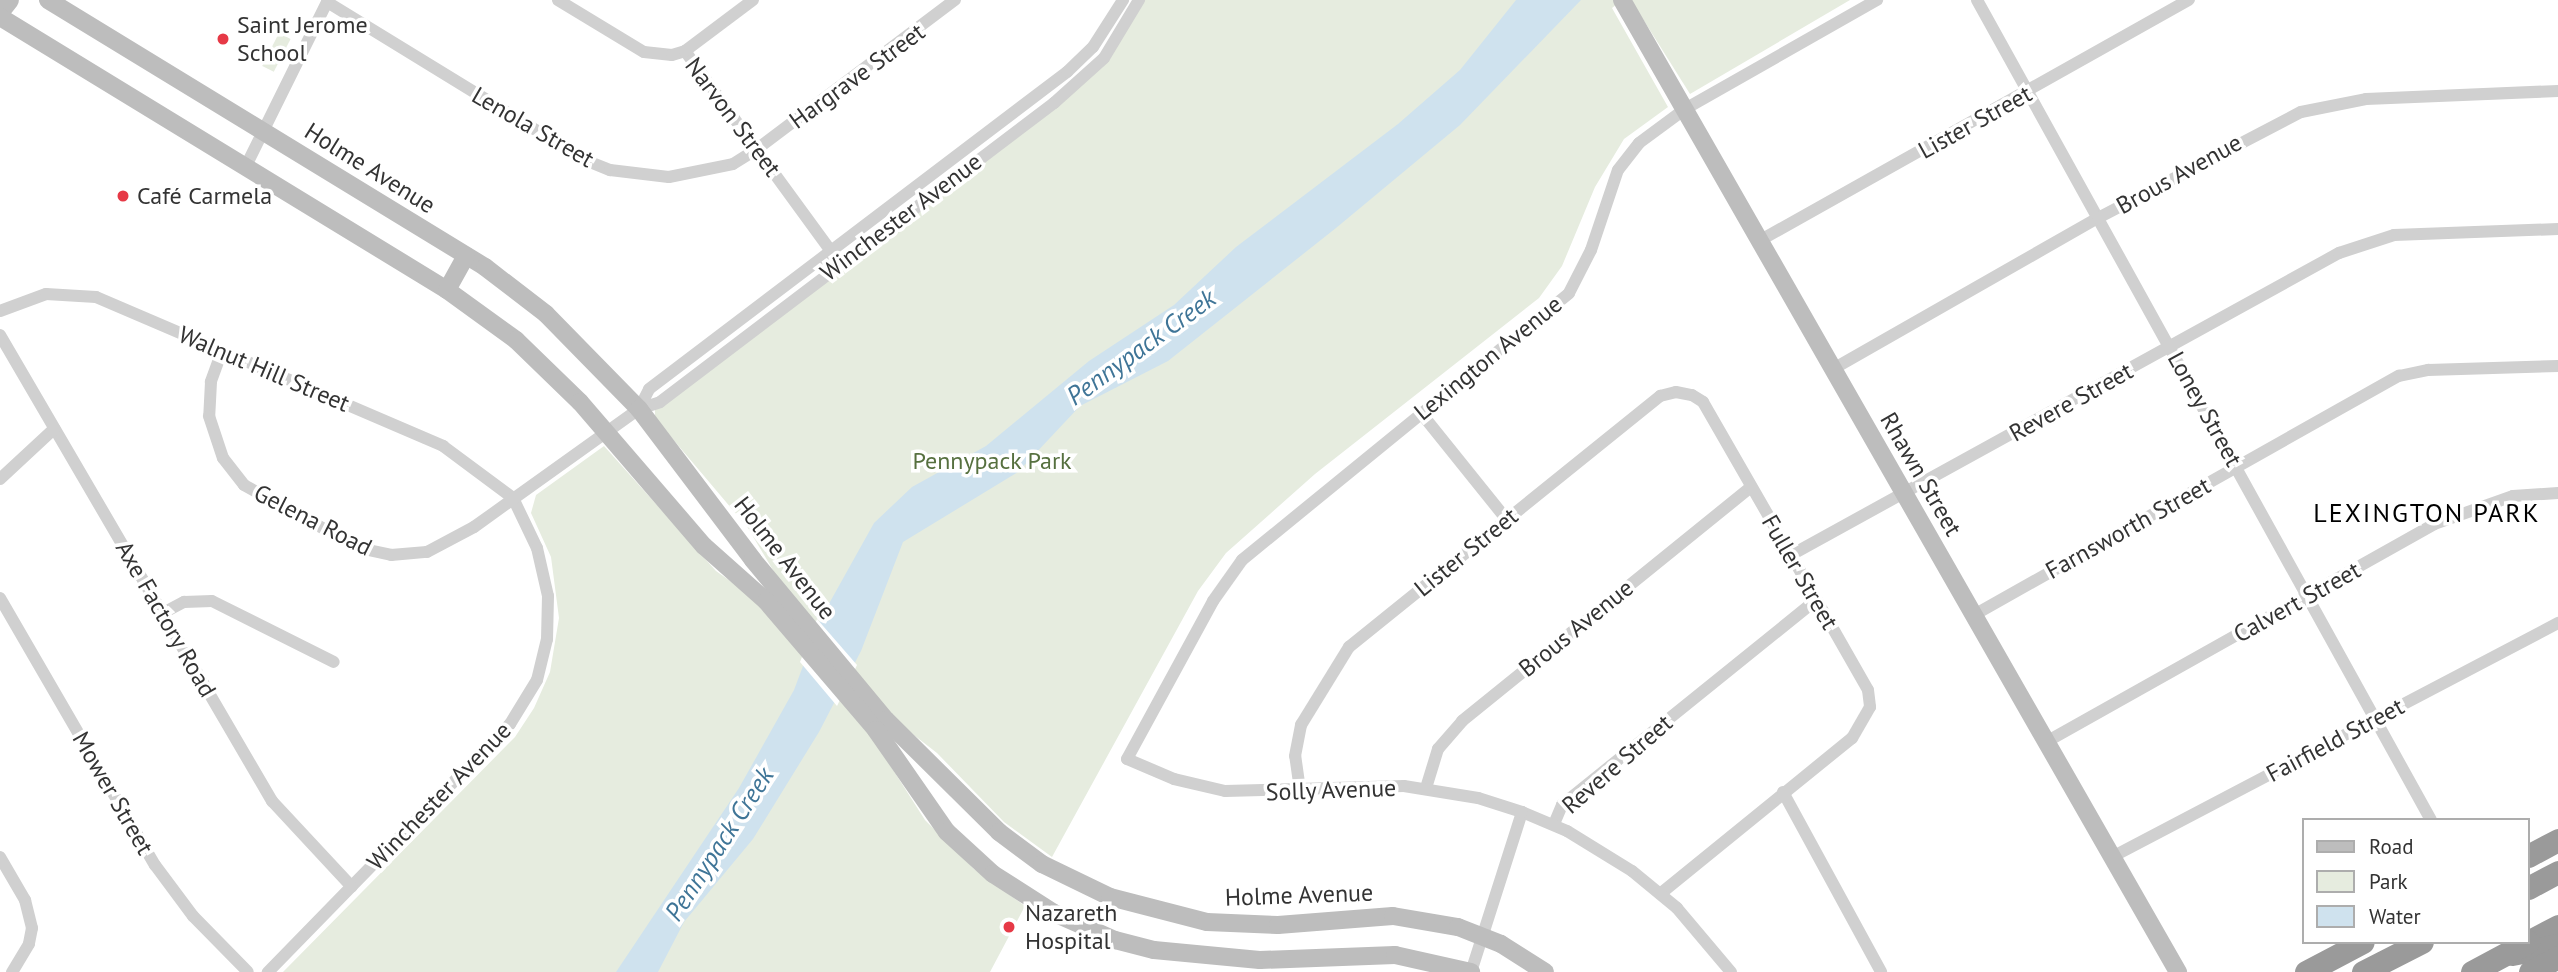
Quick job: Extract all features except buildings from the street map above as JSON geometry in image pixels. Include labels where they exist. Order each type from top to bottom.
[{"type":"highway","points":[[2530,855],[2558,841]]},
{"type":"highway","points":[[2530,887],[2558,872]]},
{"type":"highway","points":[[2530,941],[2558,926]]},
{"type":"highway","points":[[2306,972],[2359,944]]},
{"type":"highway","points":[[2364,972],[2418,944]]},
{"type":"highway","points":[[2401,972],[2427,944]]},
{"type":"highway","points":[[2472,972],[2524,944]]},
{"type":"highway","points":[[2502,956],[2558,945]]},
{"type":"highway","points":[[2530,972],[2558,957]]},
{"type":"main road","points":[[0,15],[10,0]]},
{"type":"main road","name":"Holme Avenue","points":[[48,0],[466,256],[565,331],[639,409],[785,612],[881,725],[999,832],[1042,864],[1110,897],[1208,922],[1278,925],[1394,916],[1482,935],[1545,972]]},
{"type":"main road","name":"Rhawn Street","points":[[1622,0],[2178,972]]},
{"type":"main road","name":"Holme Avenue","points":[[0,15],[447,290],[516,340],[607,433],[704,546],[785,612]]},
{"type":"main road","points":[[447,290],[466,256]]},
{"type":"main road","name":"Holme Avenue","points":[[881,725],[947,832],[993,874],[1054,913],[1115,940],[1200,957],[1283,960],[1395,955],[1471,972]]},
{"type":"street","name":"Narvon Street","points":[[558,0],[644,52],[672,55],[685,51],[836,258]]},
{"type":"street","points":[[685,51],[753,0]]},
{"type":"street","name":"Hargrave Street","points":[[757,149],[955,0]]},
{"type":"street","name":"Winchester Avenue","points":[[836,258],[1015,114],[1093,47],[1123,0]]},
{"type":"street","name":"Winchester Avenue","points":[[268,972],[510,724],[537,680],[547,639],[548,596],[537,548],[513,498],[639,409],[649,389],[1025,125],[1104,58],[1139,0]]},
{"type":"street","name":"Lexington Avenue","points":[[1126,759],[1213,601],[1242,560],[1569,293],[1591,250],[1618,170],[1639,143],[1685,109],[1877,0]]},
{"type":"street","name":"Loney Street","points":[[1977,0],[2430,818]]},
{"type":"street","name":"Lister Street","points":[[1759,241],[2028,93],[2189,0]]},
{"type":"street","points":[[245,167],[327,1]]},
{"type":"street","name":"Lenola Street","points":[[327,1],[585,160],[610,170],[668,177],[701,173],[733,163],[757,149]]},
{"type":"street","name":"Brous Avenue","points":[[1833,369],[2098,218],[2301,112],[2367,99],[2558,91]]},
{"type":"street","points":[[1015,114],[1025,125]]},
{"type":"street","name":"Revere Street","points":[[1791,555],[2339,253],[2382,238],[2558,229]]},
{"type":"street","name":"Walnut Hill Street","points":[[0,311],[46,294],[80,293],[443,446],[513,498]]},
{"type":"street","name":"Axe Factory Road","points":[[0,335],[272,801],[352,887]]},
{"type":"street","name":"Gelena Road","points":[[222,351],[211,382],[209,416],[216,445],[232,473],[255,494],[359,548],[391,555],[426,552],[474,527],[513,498]]},
{"type":"street","name":"Farnsworth Street","points":[[1974,615],[2399,376],[2428,370],[2558,366]]},
{"type":"street","name":"Lister Street","points":[[1300,790],[1296,756],[1301,725],[1334,666],[1349,647],[1660,396],[1676,392],[1692,395],[1710,414]]},
{"type":"street","points":[[1421,413],[1507,520]]},
{"type":"street","name":"Fuller Street","points":[[1710,414],[1868,690],[1868,718],[1858,732],[1783,792]]},
{"type":"street","points":[[0,479],[54,429]]},
{"type":"street","name":"Brous Avenue","points":[[1426,788],[1438,749],[1462,721],[1751,487]]},
{"type":"street","name":"Calvert Street","points":[[2046,742],[2470,508],[2513,496],[2558,493]]},
{"type":"street","name":"Mower Street","points":[[0,597],[155,865],[193,916],[248,972]]},
{"type":"street","name":"Revere Street","points":[[1553,824],[1562,805],[1816,600]]},
{"type":"street","points":[[163,613],[184,602],[212,601],[334,662]]},
{"type":"street","name":"Fairfield Street","points":[[2112,857],[2558,624]]},
{"type":"street","name":"Solly Avenue","points":[[1126,759],[1199,786],[1250,793],[1362,784],[1426,788],[1522,813],[1553,824],[1611,857],[1660,894],[1708,941],[1731,972]]},
{"type":"street","points":[[1660,894],[1783,792],[1881,972]]},
{"type":"street","points":[[1471,972],[1522,813]]},
{"type":"street","points":[[0,856],[29,914],[30,936],[22,959],[12,972]]},
{"type":"green space","name":"Pennypack Park","points":[[1145,0],[1622,0],[1612,8],[1668,107],[1624,139],[1595,187],[1562,266],[1539,298],[1315,474],[1226,553],[1198,591],[1052,857],[1004,822],[937,753],[901,725],[874,740],[925,820],[974,869],[1025,906],[990,972],[283,972],[515,737],[534,708],[550,672],[559,618],[551,557],[531,513],[536,495],[604,446],[716,571],[743,590],[786,592],[748,528],[655,418],[655,409],[1105,63]]},
{"type":"green space","points":[[1631,0],[1850,0],[1690,94]]},
{"type":"green space","points":[[279,33],[291,39],[274,72],[262,66]]},
{"type":"water","name":"Pennypack Creek","points":[[1516,0],[1581,0],[1460,125],[1336,228],[1168,361],[1080,406],[1018,472],[903,542],[861,651],[819,732],[753,839],[684,922],[658,972],[616,972],[739,788],[794,690],[821,618],[874,523],[912,487],[986,446],[1089,361],[1174,305],[1236,247],[1398,124],[1460,70]]},
{"type":"pier","points":[[817,619],[857,665],[837,706],[800,662]]},
{"type":"place","name":"Saint Jerome School","points":[[223,39]]},
{"type":"place","name":"Café Carmela","points":[[123,196]]},
{"type":"place","name":"Nazareth Hospital","points":[[1009,927]]},
{"type":"district","name":"LEXINGTON PARK","points":[[2427,513]]}]
